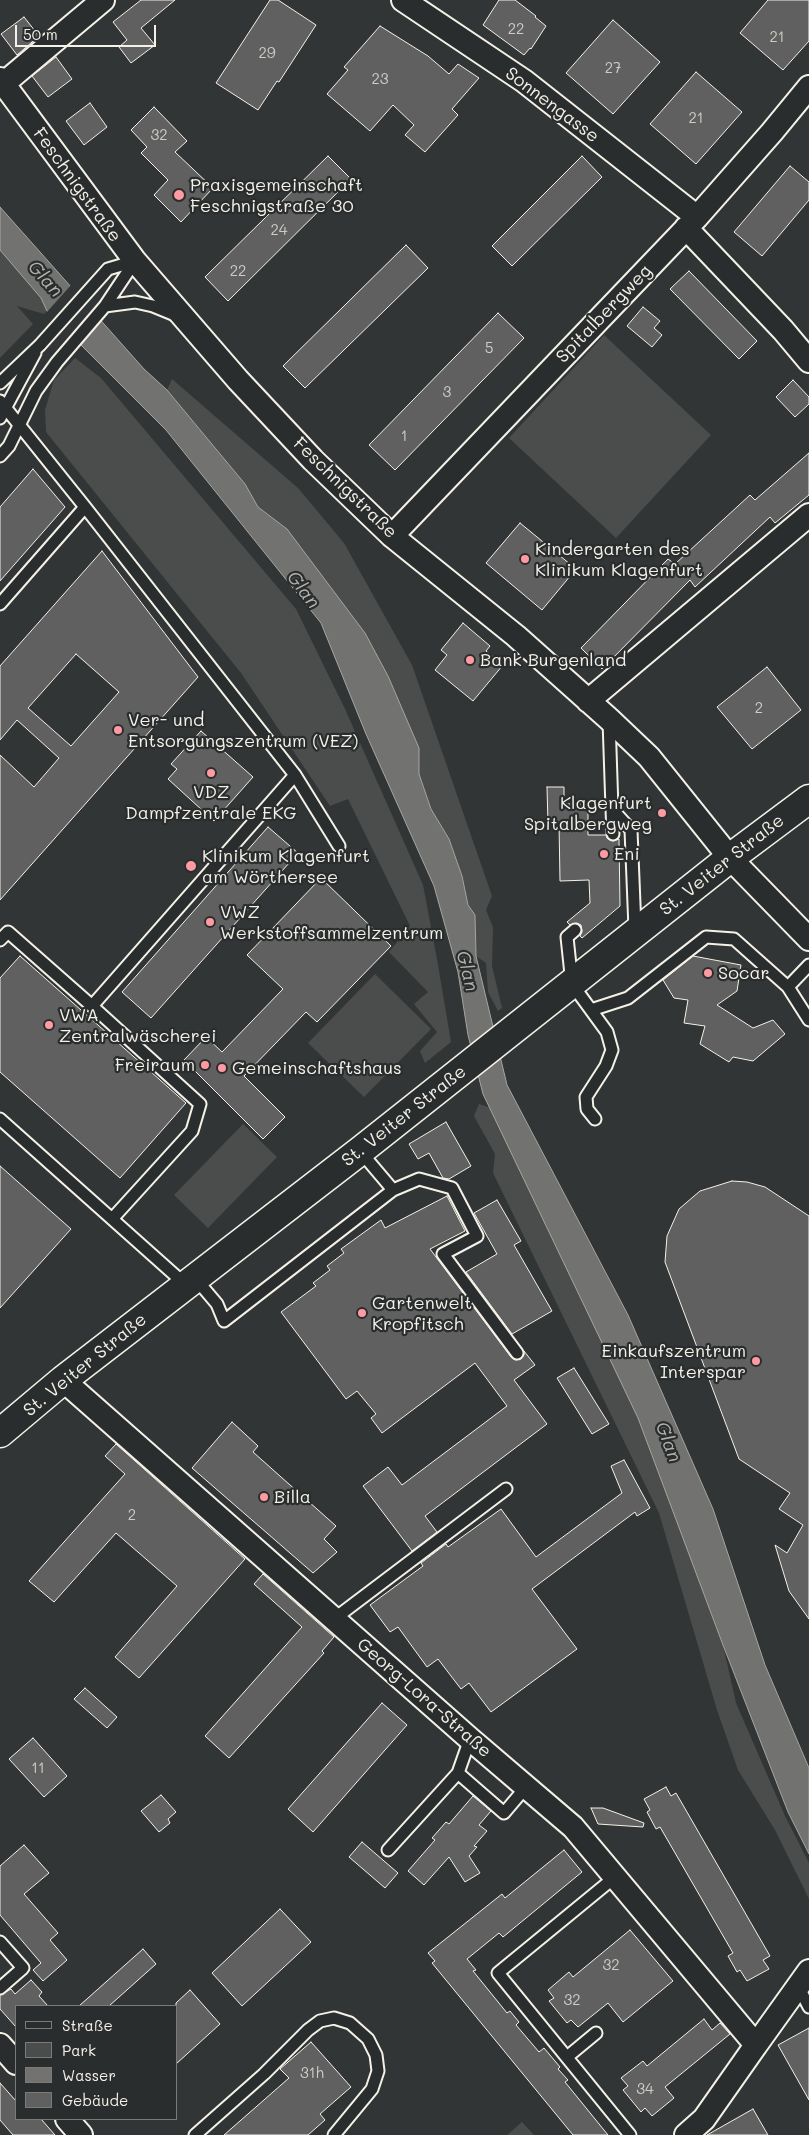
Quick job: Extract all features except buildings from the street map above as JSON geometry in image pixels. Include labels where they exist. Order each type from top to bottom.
[{"type":"main road","name":"St. Veiter Straße","points":[[0,1433],[63,1380],[360,1151],[730,858],[809,799]]},
{"type":"street","points":[[2,81],[103,0]]},
{"type":"street","name":"Sonnengasse","points":[[402,0],[524,81],[691,223],[809,361]]},
{"type":"street","name":"Feschnigstraße","points":[[2,81],[135,262],[238,380],[313,460],[392,536],[516,636],[649,757],[730,858],[809,939]]},
{"type":"street","name":"Spitalbergweg","points":[[392,536],[691,223],[772,132],[809,87]]},
{"type":"street","points":[[588,701],[809,515]]},
{"type":"street","name":"Georg-Lora-Straße","points":[[63,1380],[470,1739],[573,1827],[756,2045]]},
{"type":"street","points":[[686,2135],[708,2114],[803,1978]]},
{"type":"street","points":[[0,2045],[15,2062]]},
{"type":"street","points":[[68,2120],[81,2135]]},
{"type":"lane","points":[[0,383],[40,345],[108,269],[135,262]]},
{"type":"lane","points":[[0,456],[10,446],[36,391],[56,362],[105,306],[135,262]]},
{"type":"lane","points":[[105,306],[135,302],[153,306],[187,320]]},
{"type":"lane","points":[[40,345],[2,409],[20,426],[85,506],[296,775],[339,846]]},
{"type":"lane","points":[[0,604],[85,506]]},
{"type":"lane","points":[[609,719],[613,834]]},
{"type":"lane","points":[[92,1006],[296,775]]},
{"type":"lane","points":[[612,809],[631,830],[635,933]]},
{"type":"lane","points":[[575,930],[567,937],[572,984],[607,1032],[612,1050],[606,1066],[586,1097],[587,1109],[595,1119]]},
{"type":"lane","points":[[0,940],[8,932],[200,1104],[192,1131],[112,1219]]},
{"type":"lane","points":[[591,1010],[628,998],[706,937],[734,939],[788,987],[809,1020]]},
{"type":"lane","points":[[788,987],[809,965]]},
{"type":"lane","points":[[0,1119],[112,1219],[217,1304],[224,1320],[393,1190],[419,1179],[452,1188],[477,1236],[443,1254],[516,1353]]},
{"type":"lane","points":[[360,1151],[393,1190]]},
{"type":"lane","points":[[334,1619],[506,1489]]},
{"type":"lane","points":[[388,1850],[458,1772],[470,1739]]},
{"type":"lane","points":[[458,1772],[504,1813],[526,1787]]},
{"type":"lane","points":[[615,1877],[498,1973],[630,2135]]},
{"type":"lane","points":[[0,1942],[23,1968],[0,1988]]},
{"type":"lane","points":[[803,1978],[809,2007]]},
{"type":"lane","points":[[195,2135],[264,2074],[308,2030],[320,2021],[334,2018],[350,2023],[368,2039],[376,2055],[378,2071],[372,2089],[334,2135]]},
{"type":"lane","points":[[567,2057],[596,2032]]},
{"type":"green space","points":[[0,250],[41,298],[47,311],[44,314],[17,306],[33,324],[0,358]]},
{"type":"green space","points":[[604,335],[711,435],[616,538],[509,438]]},
{"type":"green space","points":[[75,358],[101,378],[296,609],[345,709],[423,885],[451,1042],[425,1063],[420,1051],[437,1032],[414,1004],[428,992],[389,952],[410,926],[348,799],[330,806],[241,673],[46,432],[45,410],[54,380]]},
{"type":"green space","points":[[172,379],[298,488],[344,543],[412,665],[492,896],[486,910],[493,927],[492,966],[502,1008],[498,1011],[488,992],[486,963],[476,956],[475,915],[468,905],[462,876],[449,839],[431,809],[419,774],[419,748],[365,633],[287,529],[258,507],[245,484],[167,390]]},
{"type":"green space","points":[[375,974],[431,1029],[364,1097],[308,1043]]},
{"type":"green space","points":[[479,1104],[491,1108],[638,1418],[723,1645],[736,1703],[785,1816],[809,1863],[809,1899],[775,1830],[738,1770],[717,1710],[659,1513],[493,1173],[495,1154],[474,1116]]},
{"type":"green space","points":[[243,1124],[277,1157],[208,1228],[174,1195]]},
{"type":"green space","points":[[522,2122],[534,2135],[507,2135]]},
{"type":"water","name":"Glan","points":[[0,207],[144,369],[167,390],[245,484],[258,507],[287,529],[365,633],[388,676],[419,748],[419,774],[431,809],[449,839],[462,876],[468,905],[475,915],[476,956],[507,1085],[628,1315],[713,1509],[765,1665],[809,1768],[809,1854],[788,1812],[638,1418],[483,1094],[468,1035],[458,972],[434,886],[366,734],[321,623],[166,430],[47,311],[41,298],[0,250]]},
{"type":"pier","points":[[72,284],[103,318],[79,346],[46,313]]},
{"type":"place","name":"Praxisgemeinschaft Feschnigstraße 30","points":[[179,195]]},
{"type":"place","name":"Kindergarten des Klinikum Klagenfurt","points":[[525,559]]},
{"type":"place","name":"Bank Burgenland","points":[[470,660]]},
{"type":"place","name":"Ver- und Entsorgungszentrum (VEZ)","points":[[118,730]]},
{"type":"place","name":"VDZ Dampfzentrale EKG","points":[[211,773]]},
{"type":"place","name":"Klagenfurt Spitalbergweg","points":[[662,813]]},
{"type":"place","name":"Eni","points":[[604,854]]},
{"type":"place","name":"Klinikum Klagenfurt am Wörthersee","points":[[191,866]]},
{"type":"place","name":"VWZ Werkstoffsammelzentrum","points":[[210,922]]},
{"type":"place","name":"Socar","points":[[708,973]]},
{"type":"place","name":"VWA Zentralwäscherei","points":[[49,1025]]},
{"type":"place","name":"Freiraum","points":[[205,1065]]},
{"type":"place","name":"Gemeinschaftshaus","points":[[222,1068]]},
{"type":"place","name":"Gartenwelt Kropfitsch","points":[[362,1313]]},
{"type":"place","name":"Einkaufszentrum Interspar","points":[[756,1361]]},
{"type":"place","name":"Billa","points":[[264,1497]]}]
